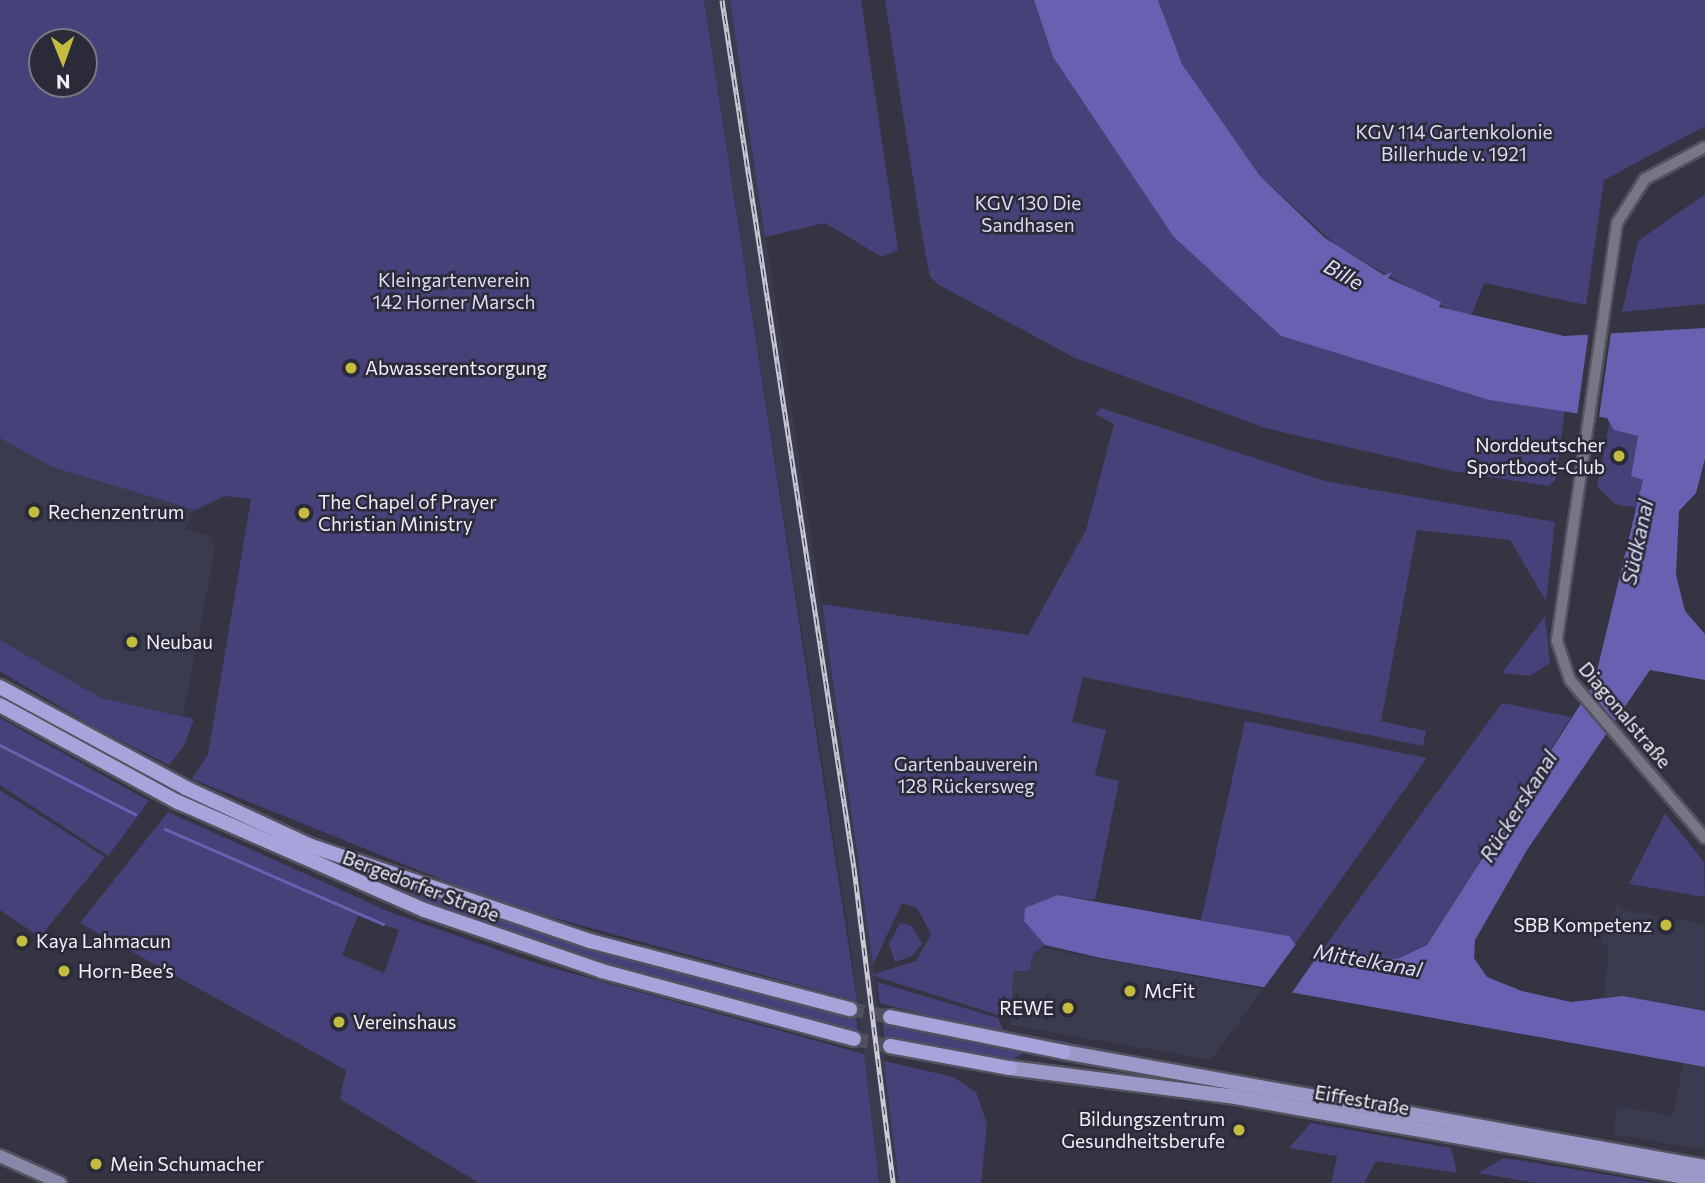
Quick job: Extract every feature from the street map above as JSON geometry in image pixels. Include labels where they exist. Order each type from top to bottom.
[{"type":"highway","name":"Bergedorfer Straße","points":[[0,687],[186,788],[427,889],[590,941],[850,1009]]},
{"type":"highway","name":"Bergedorfer Straße","points":[[0,705],[178,802],[436,915],[602,971],[854,1039]]},
{"type":"highway","points":[[890,1017],[1064,1052]]},
{"type":"highway","points":[[890,1046],[1010,1068]]},
{"type":"main road","name":"Eiffestraße","points":[[1064,1052],[1705,1167]]},
{"type":"main road","name":"Eiffestraße","points":[[1010,1068],[1241,1098],[1705,1181]]},
{"type":"main road","points":[[0,1156],[60,1183]]},
{"type":"street","name":"Diagonalstraße","points":[[1705,147],[1644,178],[1625,202],[1600,330],[1572,515],[1557,640],[1562,666],[1583,697],[1705,838]]},
{"type":"shaded area","points":[[704,0],[730,0],[862,874],[899,1183],[879,1183],[851,947]]},
{"type":"shaded area","points":[[0,438],[52,467],[195,510],[185,529],[209,536],[215,548],[183,716],[101,698],[0,640]]},
{"type":"shaded area","points":[[1618,903],[1623,910],[1705,924],[1705,1011],[1604,998],[1609,948],[1600,941]]},
{"type":"shaded area","points":[[1041,948],[1263,989],[1211,1060],[1011,1025],[1013,971]]},
{"type":"shaded area","points":[[1683,1064],[1705,1067],[1705,1150],[1613,1134],[1617,1106],[1673,1116]]},
{"type":"green space","name":"Kleingartenverein 142 Horner Marsch","points":[[0,0],[704,0],[857,1001],[500,903],[192,779],[208,754],[251,499],[225,496],[195,510],[52,467],[0,438]]},
{"type":"green space","points":[[730,0],[861,0],[898,250],[882,257],[825,223],[765,237]]},
{"type":"green space","name":"KGV 130 Die Sandhasen","points":[[885,0],[1034,0],[1053,57],[1173,235],[1281,336],[1489,400],[1565,411],[1555,481],[1548,486],[1452,471],[1265,428],[1075,358],[939,285],[930,277],[922,235]]},
{"type":"green space","name":"KGV 114 Gartenkolonie Billerhude v. 1921","points":[[1158,0],[1705,0],[1705,126],[1604,180],[1586,305],[1484,283],[1472,314],[1453,312],[1338,247],[1260,176],[1182,64]]},
{"type":"green space","points":[[1705,194],[1705,304],[1622,312],[1638,241]]},
{"type":"green space","name":"Gartenbauverein 128 Rückersweg","points":[[1101,408],[1325,481],[1555,522],[1546,601],[1510,540],[1417,530],[1381,721],[1426,731],[1423,746],[1083,677],[1072,722],[1106,730],[1095,775],[1119,781],[1095,900],[1058,895],[1024,921],[1045,945],[1033,954],[1029,971],[1013,971],[1012,1012],[998,1015],[871,975],[916,961],[931,934],[917,908],[902,903],[873,965],[822,604],[1028,635],[1086,530],[1114,424],[1095,414]]},
{"type":"green space","name":"Norddeutscher Sportboot-Club","points":[[1610,421],[1615,430],[1638,436],[1631,476],[1643,480],[1638,508],[1615,504],[1597,487]]},
{"type":"green space","points":[[1545,616],[1550,663],[1530,676],[1502,673]]},
{"type":"green space","points":[[0,640],[101,698],[194,719],[184,746],[169,765],[94,727],[0,671]]},
{"type":"green space","points":[[1502,703],[1571,717],[1427,945],[1397,959],[1323,949]]},
{"type":"green space","points":[[0,718],[149,801],[108,856],[0,785]]},
{"type":"green space","points":[[1245,721],[1427,758],[1295,944],[1289,936],[1201,920]]},
{"type":"green space","points":[[0,790],[105,857],[40,937],[0,910]]},
{"type":"green space","points":[[168,812],[392,913],[538,964],[864,1054],[879,1183],[479,1183],[340,1099],[346,1070],[80,923]],"holes":[[[358,916],[399,930],[384,973],[342,955]]]},
{"type":"green space","points":[[1665,813],[1704,862],[1705,897],[1629,884]]},
{"type":"green space","points":[[409,890],[582,946],[856,1016],[858,1032],[608,966],[408,896]]},
{"type":"green space","points":[[900,923],[912,926],[922,944],[912,956],[895,962],[889,944]]},
{"type":"green space","points":[[877,982],[998,1018],[1003,1030],[1151,1058],[1001,1034],[880,1003]]},
{"type":"green space","points":[[883,1023],[1023,1050],[1023,1053],[1009,1062],[884,1038]]},
{"type":"green space","points":[[884,1061],[953,1077],[976,1092],[987,1124],[981,1183],[899,1183]]},
{"type":"green space","points":[[1311,1123],[1451,1148],[1457,1173],[1376,1161],[1364,1183],[1331,1183],[1337,1156],[1289,1148]]},
{"type":"green space","points":[[1504,1158],[1655,1183],[1537,1183],[1478,1173]]},
{"type":"water","points":[[1034,0],[1158,0],[1182,64],[1260,176],[1325,238],[1384,275],[1392,272],[1388,278],[1441,302],[1439,307],[1564,336],[1705,328],[1705,459],[1696,493],[1679,511],[1676,575],[1685,611],[1705,634],[1705,680],[1650,670],[1527,850],[1475,940],[1474,958],[1487,977],[1522,991],[1571,1002],[1623,996],[1705,1011],[1705,1067],[1101,958],[1045,945],[1024,921],[1025,908],[1058,895],[1289,936],[1295,944],[1323,949],[1397,959],[1427,945],[1594,683],[1643,480],[1631,476],[1638,436],[1614,430],[1607,418],[1489,400],[1281,336],[1173,236],[1053,57]]},
{"type":"pier","points":[[1589,329],[1611,332],[1599,419],[1577,416]]},
{"type":"pier","points":[[1296,944],[1323,948],[1291,994],[1263,989]]},
{"type":"waterway","points":[[0,745],[135,814]]},
{"type":"waterway","points":[[165,829],[383,924]]},
{"type":"tunnel","points":[[850,1009],[890,1017]]},
{"type":"tunnel","points":[[854,1039],[890,1046]]},
{"type":"railway","points":[[722,0],[854,868],[893,1183]]},
{"type":"place","name":"Abwasserentsorgung","points":[[351,368]]},
{"type":"place","name":"Norddeutscher Sportboot-Club","points":[[1619,456]]},
{"type":"place","name":"Rechenzentrum","points":[[34,512]]},
{"type":"place","name":"The Chapel of Prayer Christian Ministry","points":[[304,513]]},
{"type":"place","name":"Neubau","points":[[132,642]]},
{"type":"place","name":"SBB Kompetenz","points":[[1666,925]]},
{"type":"place","name":"Kaya Lahmacun","points":[[22,941]]},
{"type":"place","name":"Horn-Bee’s","points":[[64,971]]},
{"type":"place","name":"McFit","points":[[1130,991]]},
{"type":"place","name":"REWE","points":[[1068,1008]]},
{"type":"place","name":"Vereinshaus","points":[[339,1022]]},
{"type":"place","name":"Bildungszentrum Gesundheitsberufe","points":[[1239,1130]]},
{"type":"place","name":"Mein Schumacher","points":[[96,1164]]},
{"type":"water label","name":"Bille","points":[[1344,274]]},
{"type":"water label","name":"Südkanal","points":[[1637,542]]},
{"type":"water label","name":"Rückerskanal","points":[[1518,806]]},
{"type":"water label","name":"Mittelkanal","points":[[1368,960]]}]
